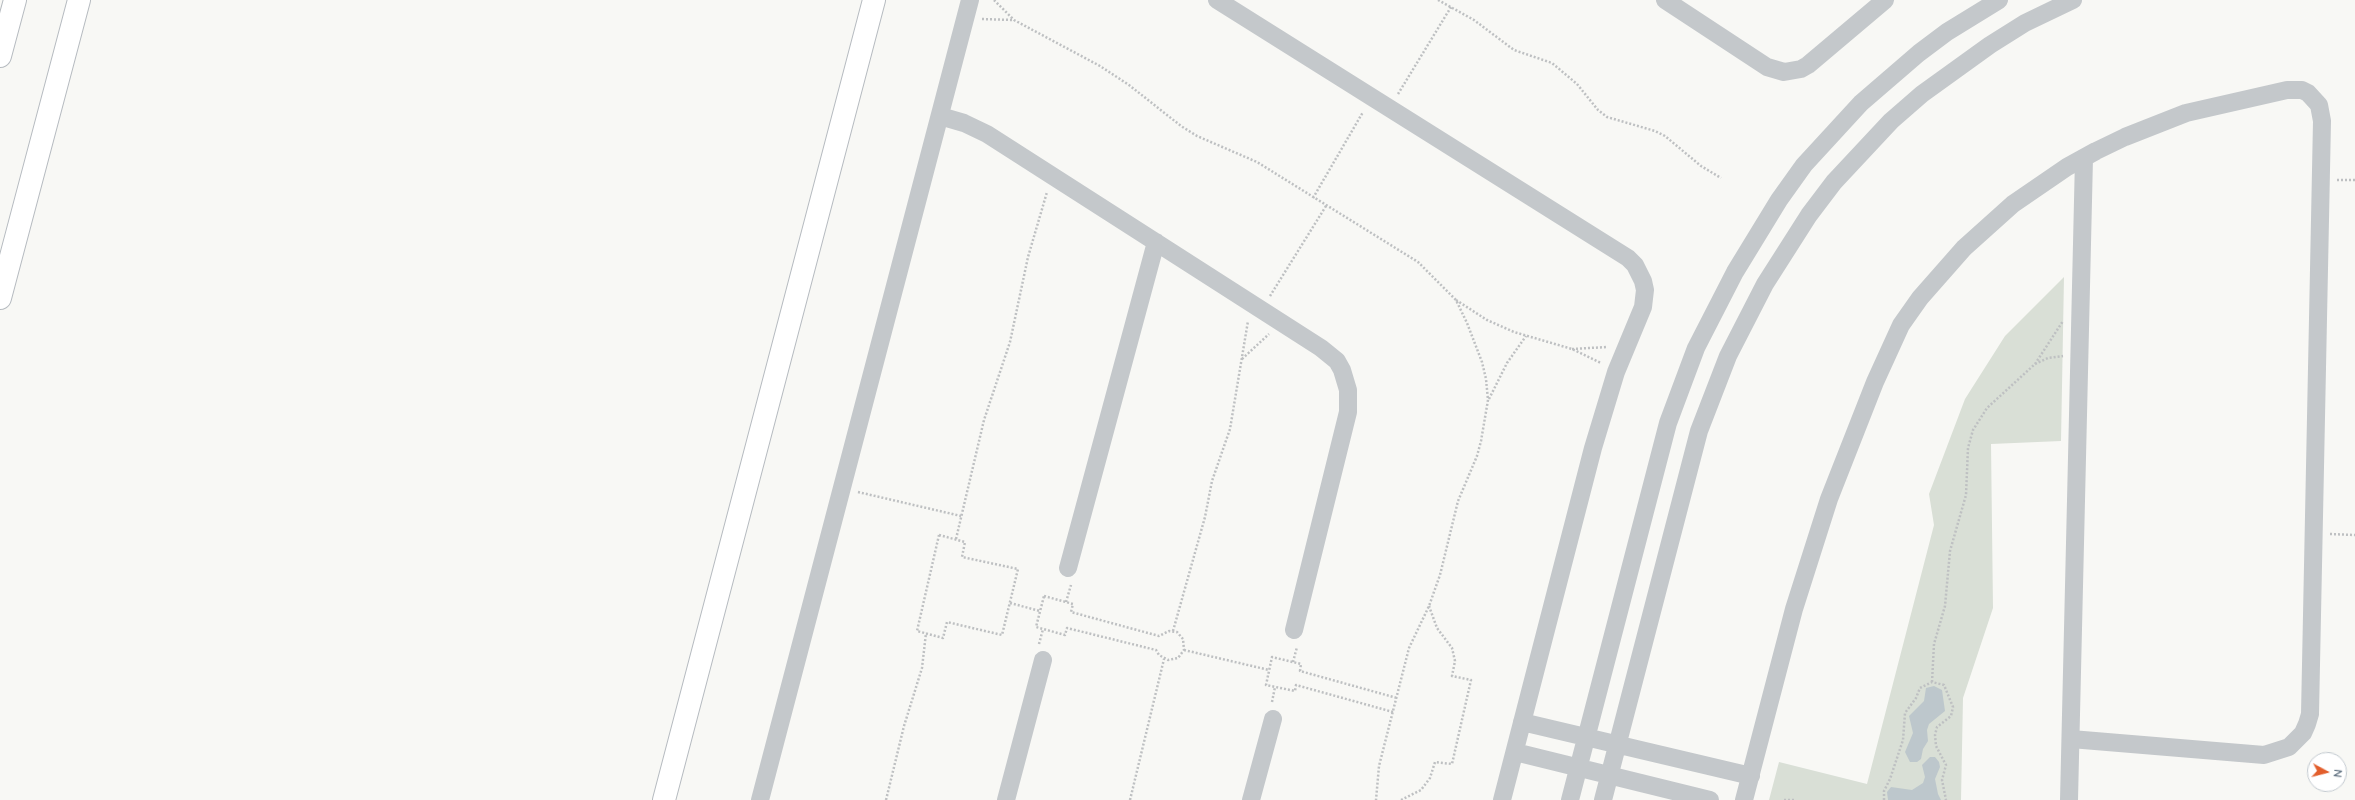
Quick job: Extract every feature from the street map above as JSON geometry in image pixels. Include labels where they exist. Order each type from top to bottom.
[{"type":"main road","points":[[0,56],[15,0]]},
{"type":"main road","points":[[0,298],[79,0]]},
{"type":"main road","points":[[664,800],[874,0]]},
{"type":"street","points":[[760,800],[970,0]]},
{"type":"street","points":[[1217,0],[1635,265],[1644,281],[1645,298],[1616,372],[1593,448],[1502,800]]},
{"type":"street","points":[[1664,0],[1767,67],[1784,72],[1801,69],[1808,65],[1885,0]]},
{"type":"street","points":[[1570,800],[1668,423],[1696,348],[1735,272],[1756,235],[1804,165],[1861,103],[1919,53],[1953,28],[1999,0]]},
{"type":"street","points":[[1603,800],[1699,431],[1728,356],[1765,284],[1809,215],[1834,182],[1891,121],[1955,68],[2043,7],[2072,0]]},
{"type":"street","points":[[1744,800],[1786,636],[1811,553],[1851,440],[1900,325],[1942,273],[1988,226],[2040,185],[2084,158],[2125,136],[2186,113],[2287,90],[2294,89],[2308,93],[2319,105],[2322,121],[2310,714],[2302,733],[2289,747],[2264,755],[2071,738]]},
{"type":"street","points":[[940,116],[964,123],[987,134],[1322,348],[1336,361],[1346,380],[1349,401],[1294,630]]},
{"type":"street","points":[[2069,800],[2082,300],[2084,158]]},
{"type":"street","points":[[1068,568],[1156,242]]},
{"type":"street","points":[[1006,800],[1043,660]]},
{"type":"street","points":[[1252,800],[1273,720]]},
{"type":"street","points":[[1522,722],[1751,776]]},
{"type":"street","points":[[1515,752],[1710,800]]},
{"type":"path","points":[[1438,0],[1492,32],[1514,50],[1552,63],[1578,84],[1598,110],[1608,117],[1655,131],[1665,136],[1686,155],[1721,178]]},
{"type":"path","points":[[1389,108],[1451,7]]},
{"type":"path","points":[[965,19],[1014,20]]},
{"type":"path","points":[[1313,198],[1372,97]]},
{"type":"path","points":[[956,539],[984,420],[1010,342],[1028,257],[1053,176]]},
{"type":"path","points":[[1173,631],[1205,517],[1212,481],[1230,429],[1242,360],[1257,306],[1326,206]]},
{"type":"path","points":[[1456,300],[1487,320],[1526,336],[1572,349],[1616,372]]},
{"type":"path","points":[[1932,682],[1933,655],[1945,606],[1950,551],[1966,495],[1970,438],[1987,408],[2035,364],[2049,340],[2082,300]]},
{"type":"path","points":[[1242,360],[1281,322]]},
{"type":"path","points":[[1488,400],[1507,363],[1526,336]]},
{"type":"path","points":[[1572,349],[1626,346]]},
{"type":"path","points":[[2035,364],[2055,356],[2080,356]]},
{"type":"path","points":[[842,488],[961,516]]},
{"type":"path","points":[[2314,533],[2355,535]]},
{"type":"path","points":[[939,535],[956,539],[965,542],[962,557],[1018,570],[1002,635],[947,622],[943,638],[917,631],[939,535]]},
{"type":"path","points":[[1044,596],[1073,604],[1071,612],[1159,636],[1164,632],[1173,631],[1183,639],[1184,650],[1178,658],[1164,659],[1156,650],[1067,628],[1065,635],[1036,627],[1044,596]]},
{"type":"path","points":[[1010,603],[1040,611]]},
{"type":"path","points":[[1401,800],[1421,790],[1430,778],[1434,762],[1452,764],[1471,680],[1452,676],[1454,661],[1452,648],[1437,628],[1429,606]]},
{"type":"path","points":[[886,800],[904,726],[922,668],[926,634]]},
{"type":"path","points":[[1184,650],[1269,670]]},
{"type":"path","points":[[1393,712],[1296,685],[1296,691],[1266,685],[1272,657],[1301,664],[1300,671],[1397,698]]},
{"type":"path","points":[[1130,800],[1164,659]]},
{"type":"path","points":[[1884,800],[1884,791],[1890,779],[1903,740],[1905,713],[1916,698],[1920,688],[1932,682],[1944,685],[1953,707],[1951,716],[1937,727],[1935,735],[1936,746],[1946,765],[1942,780],[1946,800]]},
{"type":"path","points":[[1784,800],[1796,800]]},
{"type":"shaded area","points":[[2064,277],[2061,441],[1991,444],[1993,608],[1963,698],[1961,800],[1769,800],[1779,762],[1867,784],[1934,525],[1929,494],[1965,399],[2005,336]]},
{"type":"shaded area","points":[[1934,686],[1942,690],[1945,711],[1929,724],[1927,730],[1928,741],[1923,749],[1921,759],[1917,762],[1910,762],[1905,752],[1913,733],[1909,716],[1924,701],[1926,688]]},
{"type":"shaded area","points":[[1930,757],[1935,757],[1939,762],[1940,767],[1935,779],[1938,794],[1941,800],[1888,800],[1887,792],[1891,787],[1912,790],[1923,783],[1925,777],[1922,765]]}]
